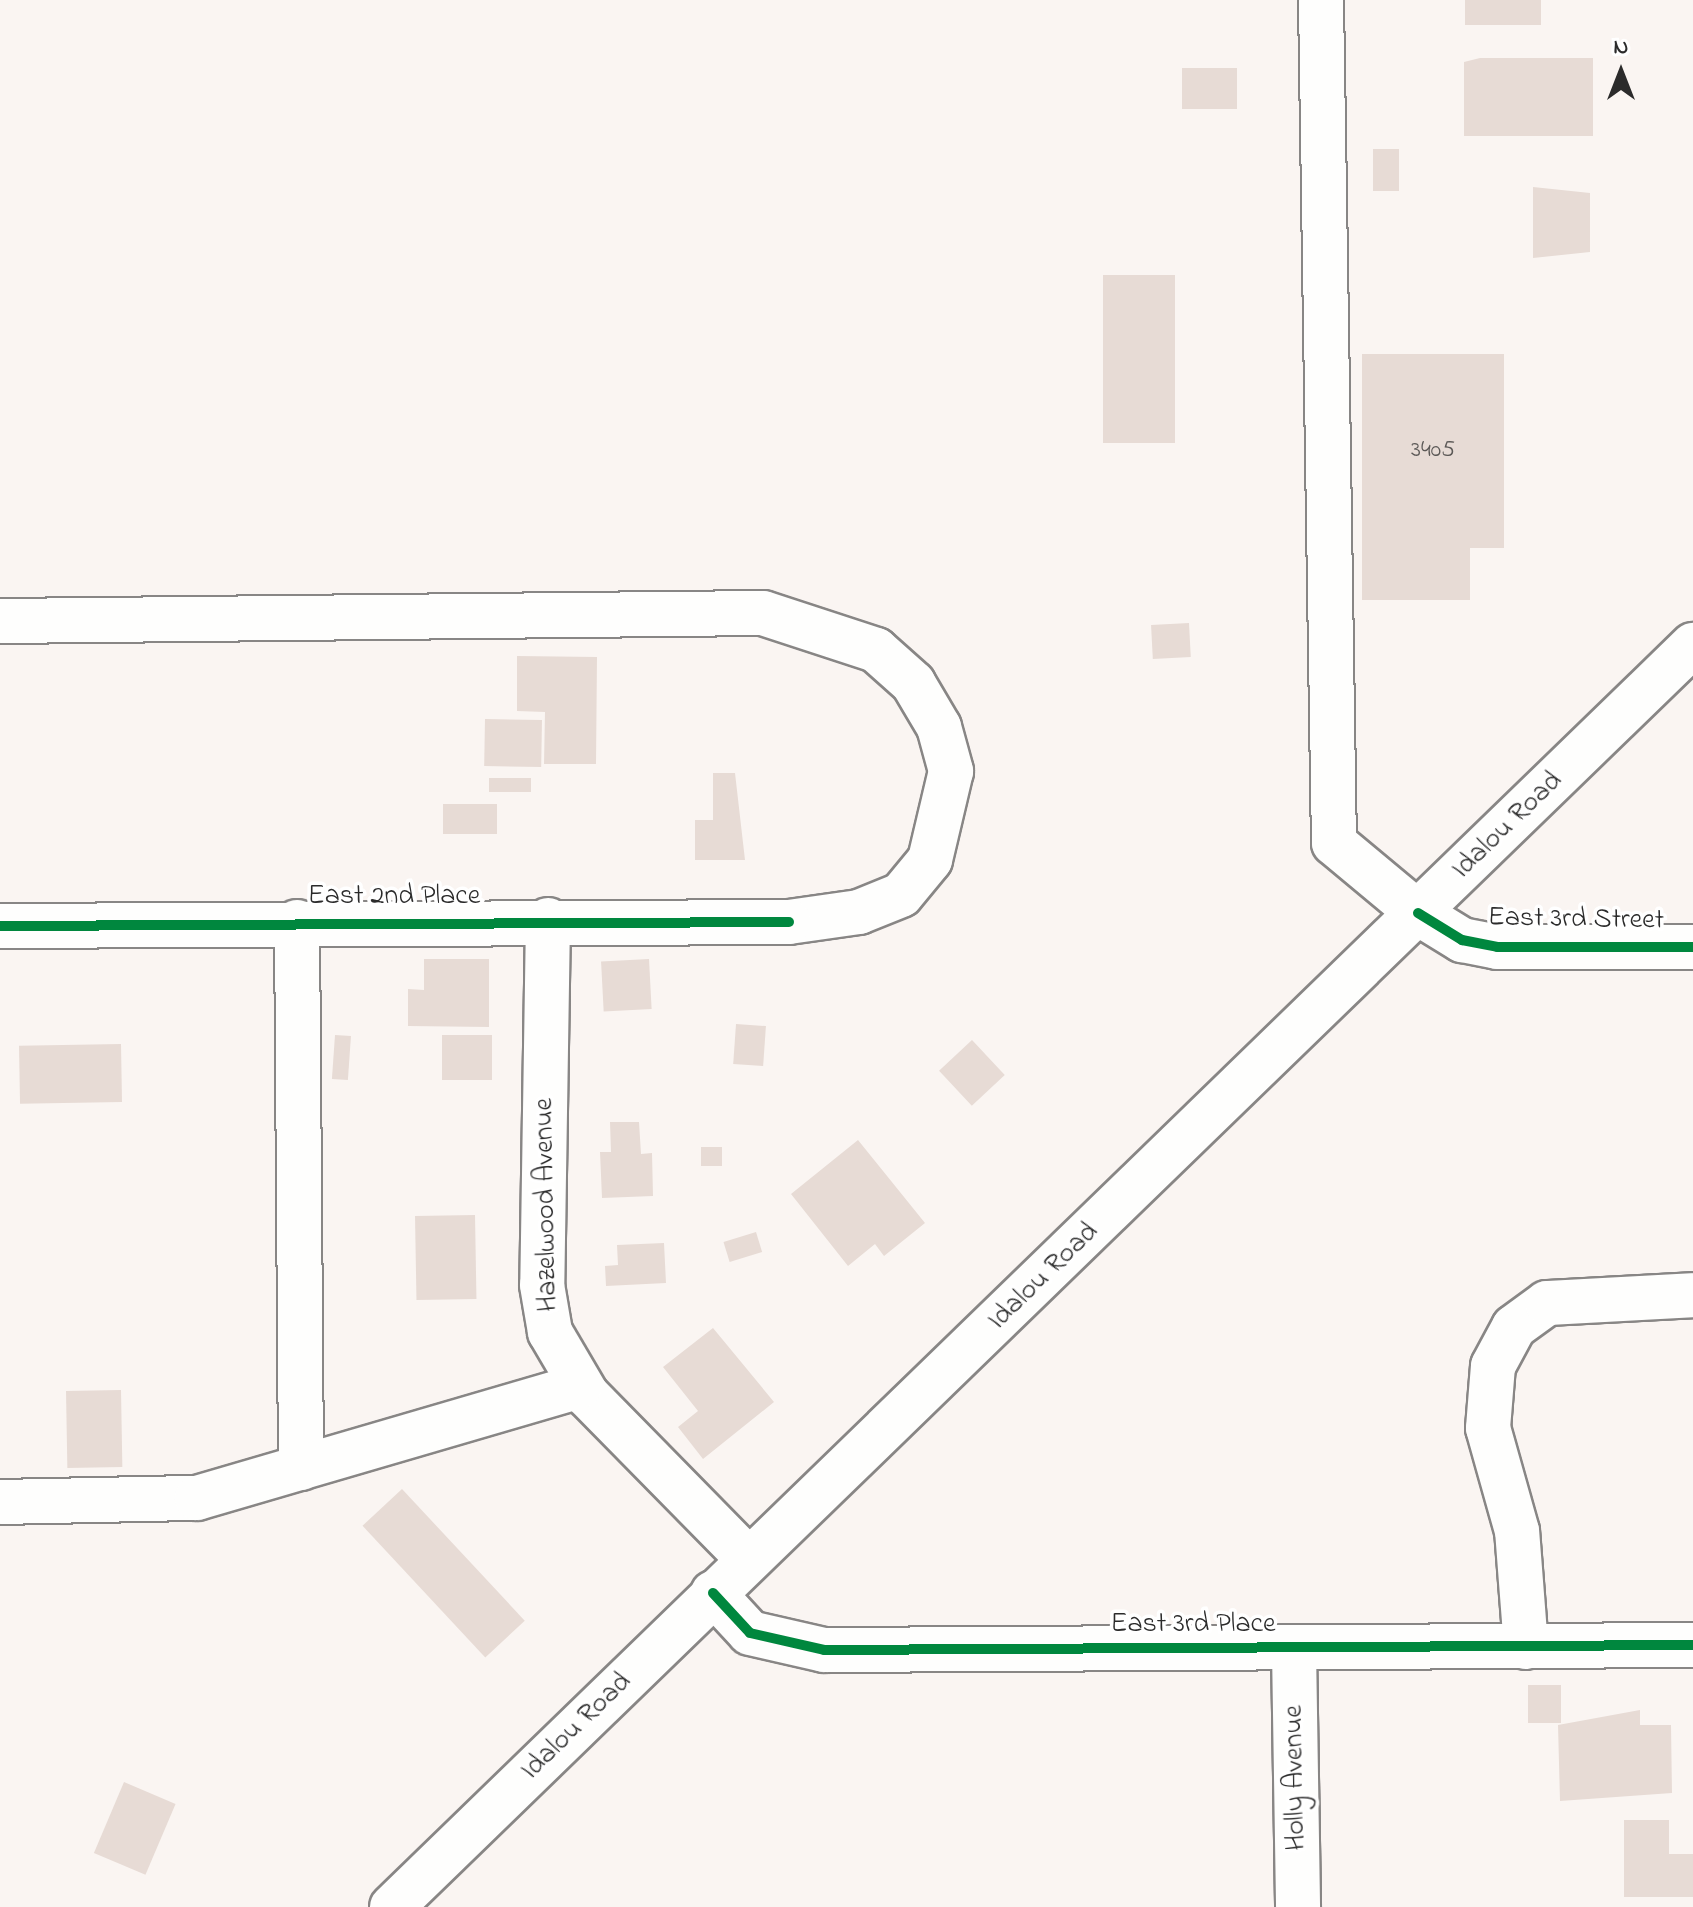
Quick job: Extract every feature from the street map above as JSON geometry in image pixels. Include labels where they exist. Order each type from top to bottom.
[{"type":"street","name":"East 3rd Street","points":[[1321,0],[1334,843],[1418,913],[1462,940],[1497,947],[1693,947]]},
{"type":"street","name":"East 2nd Place","points":[[0,621],[763,613],[828,630],[876,650],[913,683],[939,727],[951,771],[945,821],[930,860],[901,895],[859,912],[789,922],[548,920],[0,926]]},
{"type":"street","name":"Idalou Road","points":[[392,1907],[747,1558],[1693,645]]},
{"type":"street","name":"Hazelwood Avenue","points":[[548,920],[542,1285],[550,1332],[580,1386],[747,1558]]},
{"type":"street","points":[[297,922],[301,1468]]},
{"type":"street","points":[[1526,1647],[1517,1531],[1488,1428],[1493,1366],[1514,1327],[1547,1303],[1693,1295]]},
{"type":"street","points":[[0,1502],[197,1498],[580,1386]]},
{"type":"street","name":"East 3rd Place","points":[[713,1593],[750,1633],[824,1650],[1693,1645]]},
{"type":"street","name":"Holly Avenue","points":[[1294,1649],[1298,1907]]},
{"type":"building","points":[[1465,0],[1541,0],[1541,25],[1465,25]]},
{"type":"building","points":[[1480,58],[1593,58],[1593,136],[1464,136],[1464,62]]},
{"type":"building","points":[[1182,68],[1237,68],[1237,109],[1182,109]]},
{"type":"building","points":[[1373,149],[1399,149],[1399,191],[1373,191]]},
{"type":"building","points":[[1533,187],[1590,193],[1590,252],[1533,258]]},
{"type":"building","points":[[1103,275],[1175,275],[1175,443],[1103,443]]},
{"type":"building","points":[[1362,354],[1504,354],[1504,548],[1470,548],[1470,600],[1362,600]]},
{"type":"building","points":[[1189,623],[1191,657],[1153,659],[1151,625]]},
{"type":"building","points":[[517,656],[597,657],[596,764],[544,764],[545,712],[517,711]]},
{"type":"building","points":[[485,719],[542,720],[541,767],[484,766]]},
{"type":"building","points":[[713,773],[735,773],[745,860],[695,860],[695,820],[713,820]]},
{"type":"building","points":[[489,778],[531,778],[531,792],[489,792]]},
{"type":"building","points":[[443,804],[497,804],[497,834],[443,834]]},
{"type":"building","points":[[424,959],[489,959],[489,1027],[408,1026],[408,989],[424,990]]},
{"type":"building","points":[[649,959],[652,1009],[604,1011],[601,962]]},
{"type":"building","points":[[736,1024],[766,1026],[763,1066],[733,1064]]},
{"type":"building","points":[[335,1035],[351,1036],[348,1080],[332,1079]]},
{"type":"building","points":[[442,1035],[492,1035],[492,1080],[442,1080]]},
{"type":"building","points":[[972,1040],[1005,1075],[972,1106],[939,1071]]},
{"type":"building","points":[[121,1044],[122,1102],[20,1104],[19,1046]]},
{"type":"building","points":[[610,1122],[639,1122],[641,1154],[652,1153],[653,1196],[602,1198],[600,1152],[611,1152]]},
{"type":"building","points":[[858,1140],[925,1223],[884,1256],[875,1244],[848,1266],[791,1194]]},
{"type":"building","points":[[701,1147],[722,1147],[722,1166],[701,1166]]},
{"type":"building","points":[[475,1215],[476,1299],[416,1300],[415,1216]]},
{"type":"building","points":[[756,1232],[762,1252],[730,1262],[723,1242]]},
{"type":"building","points":[[664,1243],[666,1283],[606,1286],[605,1266],[618,1265],[617,1245]]},
{"type":"building","points":[[713,1328],[774,1402],[703,1459],[678,1427],[698,1411],[663,1367]]},
{"type":"building","points":[[121,1390],[122,1467],[67,1468],[66,1391]]},
{"type":"building","points":[[402,1489],[525,1621],[485,1657],[363,1526]]},
{"type":"building","points":[[1528,1685],[1561,1685],[1561,1723],[1528,1723]]},
{"type":"building","points":[[1640,1710],[1640,1725],[1671,1725],[1672,1793],[1560,1801],[1558,1725]]},
{"type":"building","points":[[124,1782],[176,1804],[145,1875],[94,1853]]},
{"type":"building","points":[[1624,1820],[1669,1820],[1669,1854],[1693,1854],[1693,1897],[1624,1897]]},
{"type":"cycle path","points":[[1418,913],[1462,940],[1497,947],[1693,947]]},
{"type":"cycle path","points":[[0,926],[789,922]]},
{"type":"cycle path","points":[[713,1593],[750,1633],[824,1650],[1693,1645]]}]
